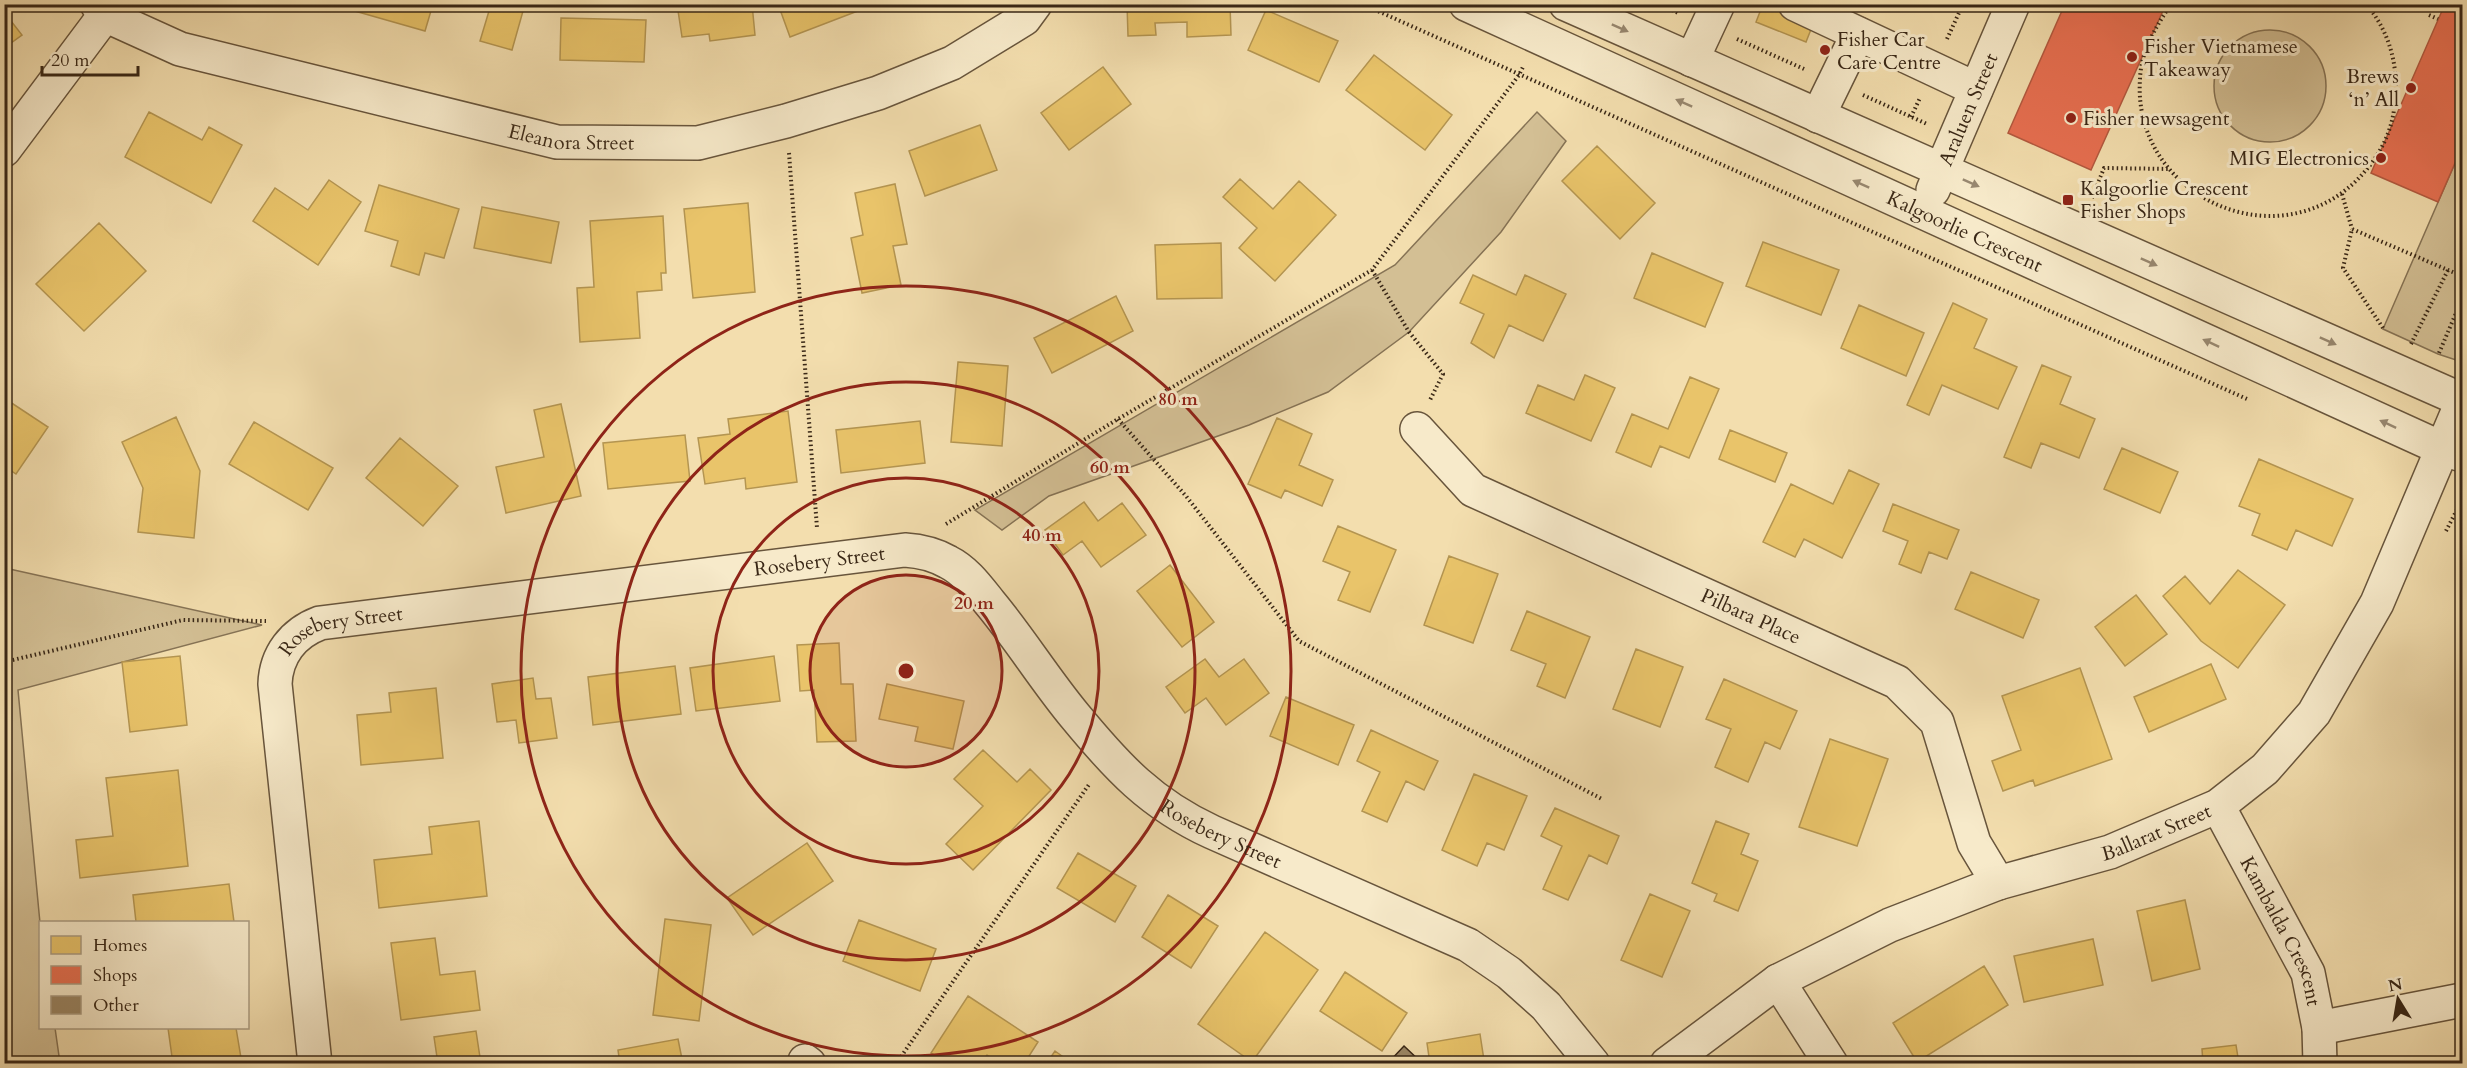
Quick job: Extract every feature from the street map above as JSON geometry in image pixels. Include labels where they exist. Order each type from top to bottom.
[{"type":"street","name":"Eleanora Street","points":[[101,10],[180,50],[556,142],[699,143],[786,121],[878,93],[952,63],[1024,19],[1035,4]]},
{"type":"street","name":"Kalgoorlie Crescent","points":[[1466,4],[2452,452]]},
{"type":"street","points":[[1566,4],[2463,401]]},
{"type":"street","points":[[1692,60],[1718,4]]},
{"type":"street","points":[[1795,4],[1976,89]]},
{"type":"street","name":"Araluen Street","points":[[1924,213],[2013,4]]},
{"type":"street","points":[[4,150],[101,10]]},
{"type":"street","points":[[1818,116],[1858,34]]},
{"type":"street","name":"Ballarat Street","points":[[1667,1064],[1778,981],[1890,925],[1998,883],[2110,852],[2218,806],[2265,769],[2314,713],[2376,603],[2419,509],[2452,452],[2463,401]]},
{"type":"street","name":"Pilbara Place","points":[[1417,429],[1473,490],[1897,682],[1937,722],[1974,843],[1998,883]]},
{"type":"street","name":"Rosebery Street","points":[[315,1064],[275,684],[278,664],[293,638],[320,623],[905,550],[920,551],[950,562],[974,583],[1021,640],[1074,715],[1131,779],[1155,801],[1183,819],[1468,945],[1509,973],[1546,1006],[1593,1064]]},
{"type":"street","name":"Kambalda Crescent","points":[[2218,806],[2308,973],[2319,1028],[2320,1064]]},
{"type":"street","points":[[1778,981],[1830,1064]]},
{"type":"street","points":[[2319,1028],[2463,1000]]},
{"type":"path","points":[[1362,4],[2254,402]]},
{"type":"path","points":[[2171,4],[2150,36],[2139,78],[2143,119],[2159,158],[2187,189],[2223,209],[2263,217],[2305,212],[2342,194],[2372,166],[2391,129],[2398,86],[2390,44],[2366,4]]},
{"type":"path","points":[[2429,15],[2438,19]]},
{"type":"path","points":[[905,550],[1118,419],[1372,270],[1520,75],[1537,37]]},
{"type":"path","points":[[786,121],[819,562]]},
{"type":"path","points":[[2091,198],[2104,168],[2170,169]]},
{"type":"path","points":[[2342,194],[2352,229],[2343,268],[2383,329]]},
{"type":"path","points":[[2352,229],[2463,276]]},
{"type":"path","points":[[1372,270],[1409,332],[1443,374],[1417,429]]},
{"type":"path","points":[[2412,342],[2448,270]]},
{"type":"path","points":[[2438,354],[2463,299]]},
{"type":"path","points":[[1118,419],[1186,496],[1299,641],[1602,799]]},
{"type":"path","points":[[2441,541],[2463,500]]},
{"type":"path","points":[[4,662],[183,620],[274,621]]},
{"type":"path","points":[[896,1064],[1110,754]]},
{"type":"shaded area","points":[[2270,30],[2291,34],[2310,46],[2322,65],[2326,86],[2322,107],[2310,126],[2291,138],[2270,142],[2249,138],[2230,126],[2218,107],[2214,86],[2218,65],[2230,46],[2249,34]]},
{"type":"shaded area","points":[[1537,112],[1566,141],[1501,232],[1409,332],[1328,392],[1249,425],[1049,496],[1002,530],[975,510],[1395,265]]},
{"type":"shaded area","points":[[2462,147],[2462,362],[2438,354],[2383,329]]},
{"type":"shaded area","points":[[5,568],[262,625],[18,690],[40,921],[39,1029],[55,1029],[60,1063],[5,1064]]},
{"type":"building: Homes","points":[[345,4],[433,4],[425,31],[344,8]]},
{"type":"building: Homes","points":[[475,4],[525,4],[512,50],[480,41],[489,11],[475,7]]},
{"type":"building: Homes","points":[[677,4],[752,4],[755,35],[710,41],[709,34],[682,37]]},
{"type":"building: Homes","points":[[778,4],[876,4],[790,37]]},
{"type":"building: Homes","points":[[1127,4],[1230,4],[1231,35],[1187,37],[1187,22],[1155,23],[1156,35],[1128,36]]},
{"type":"building: Homes","points":[[1763,4],[1821,4],[1806,42],[1756,22]]},
{"type":"building: Homes","points":[[1266,10],[1338,41],[1319,82],[1248,50]]},
{"type":"building: Homes","points":[[4,12],[22,35],[4,48]]},
{"type":"building: Homes","points":[[561,18],[646,20],[644,62],[560,60]]},
{"type":"building: Homes","points":[[1374,55],[1452,115],[1425,150],[1346,90]]},
{"type":"building: Homes","points":[[1103,67],[1131,104],[1069,150],[1041,113]]},
{"type":"building: Homes","points":[[149,112],[202,140],[209,127],[242,145],[211,203],[125,157]]},
{"type":"building: Homes","points":[[980,125],[997,170],[925,196],[909,151]]},
{"type":"building: Homes","points":[[1597,146],[1655,203],[1620,239],[1562,181]]},
{"type":"building: Homes","points":[[1240,179],[1273,209],[1299,181],[1336,215],[1275,281],[1239,248],[1257,228],[1223,197]]},
{"type":"building: Homes","points":[[329,180],[361,202],[318,265],[253,221],[275,188],[308,210]]},
{"type":"building: Homes","points":[[895,184],[907,244],[893,246],[901,285],[862,293],[851,238],[863,235],[855,193]]},
{"type":"building: Homes","points":[[379,185],[459,209],[444,258],[425,253],[419,275],[391,266],[398,241],[365,231]]},
{"type":"building: Homes","points":[[748,203],[755,292],[693,298],[684,209]]},
{"type":"building: Homes","points":[[482,207],[559,222],[551,263],[474,248]]},
{"type":"building: Homes","points":[[663,216],[666,273],[661,273],[662,290],[637,292],[640,338],[580,342],[577,288],[594,287],[590,221]]},
{"type":"building: Homes","points":[[99,223],[146,271],[84,331],[36,284]]},
{"type":"building: Homes","points":[[1763,242],[1839,270],[1821,315],[1746,286]]},
{"type":"building: Homes","points":[[1221,243],[1222,298],[1157,299],[1155,245]]},
{"type":"building: Homes","points":[[1652,253],[1723,283],[1705,327],[1634,298]]},
{"type":"building: Homes","points":[[1473,275],[1516,295],[1525,275],[1566,294],[1543,341],[1509,325],[1494,358],[1471,343],[1484,314],[1460,303]]},
{"type":"building: Homes","points":[[1116,296],[1133,331],[1052,373],[1034,338]]},
{"type":"building: Homes","points":[[1953,303],[1987,319],[1974,348],[2017,367],[1998,409],[1942,385],[1929,415],[1907,405]]},
{"type":"building: Homes","points":[[1859,305],[1924,333],[1906,376],[1841,348]]},
{"type":"building: Homes","points":[[958,362],[1008,366],[1002,446],[951,442]]},
{"type":"building: Homes","points":[[2042,365],[2071,377],[2060,404],[2095,419],[2079,458],[2041,443],[2031,468],[2004,457]]},
{"type":"building: Homes","points":[[1585,375],[1615,388],[1591,441],[1526,413],[1538,385],[1574,400]]},
{"type":"building: Homes","points":[[1690,377],[1719,389],[1689,458],[1660,446],[1651,467],[1616,452],[1632,414],[1668,429]]},
{"type":"building: Homes","points":[[4,398],[48,427],[16,474],[4,466]]},
{"type":"building: Homes","points":[[561,404],[581,496],[506,513],[496,467],[544,457],[534,410]]},
{"type":"building: Homes","points":[[788,411],[797,482],[746,489],[745,478],[705,484],[698,438],[730,434],[728,419]]},
{"type":"building: Homes","points":[[176,417],[200,471],[194,538],[138,532],[143,488],[122,442]]},
{"type":"building: Homes","points":[[1277,418],[1312,434],[1299,465],[1333,480],[1322,506],[1285,490],[1281,498],[1248,484]]},
{"type":"building: Homes","points":[[920,421],[925,463],[841,473],[836,430]]},
{"type":"building: Homes","points":[[254,422],[333,468],[308,510],[229,464]]},
{"type":"building: Homes","points":[[1730,430],[1787,453],[1775,482],[1719,459]]},
{"type":"building: Homes","points":[[685,435],[690,481],[608,489],[603,443]]},
{"type":"building: Homes","points":[[400,438],[458,486],[423,526],[366,478]]},
{"type":"building: Homes","points":[[2122,448],[2178,472],[2160,513],[2104,489]]},
{"type":"building: Homes","points":[[2259,459],[2353,499],[2332,546],[2296,530],[2287,550],[2252,535],[2260,514],[2239,506]]},
{"type":"building: Homes","points":[[1849,470],[1879,484],[1842,558],[1804,539],[1795,557],[1763,542],[1791,484],[1833,504]]},
{"type":"building: Homes","points":[[1084,502],[1098,521],[1122,503],[1146,535],[1101,567],[1082,541],[1063,555],[1045,530]]},
{"type":"building: Homes","points":[[1893,504],[1959,530],[1947,559],[1929,552],[1921,573],[1899,564],[1908,541],[1883,531]]},
{"type":"building: Homes","points":[[1338,526],[1396,550],[1370,612],[1338,600],[1350,572],[1323,561]]},
{"type":"building: Homes","points":[[1449,556],[1498,574],[1473,643],[1424,625]]},
{"type":"building: Homes","points":[[1170,565],[1214,622],[1182,647],[1137,591]]},
{"type":"building: Homes","points":[[2238,570],[2285,605],[2238,668],[2201,641],[2163,596],[2185,576],[2210,604]]},
{"type":"building: Homes","points":[[1971,572],[2039,600],[2023,638],[1955,609]]},
{"type":"building: Homes","points":[[2136,595],[2167,634],[2125,666],[2095,627]]},
{"type":"building: Homes","points":[[1527,611],[1590,637],[1565,698],[1537,686],[1546,664],[1511,650]]},
{"type":"building: Homes","points":[[839,643],[841,684],[853,684],[856,741],[817,742],[814,690],[800,691],[797,645]]},
{"type":"building: Homes","points":[[1636,649],[1683,667],[1660,727],[1613,709]]},
{"type":"building: Homes","points":[[180,656],[187,725],[130,732],[122,662]]},
{"type":"building: Homes","points":[[774,656],[780,701],[696,711],[690,668]]},
{"type":"building: Homes","points":[[1205,659],[1219,677],[1244,659],[1269,693],[1226,725],[1206,698],[1185,713],[1166,687]]},
{"type":"building: Homes","points":[[2211,664],[2226,699],[2149,732],[2134,697]]},
{"type":"building: Homes","points":[[675,666],[681,714],[593,725],[588,677]]},
{"type":"building: Homes","points":[[2080,668],[2112,759],[2035,786],[2033,780],[2003,791],[1992,761],[2021,750],[2002,696]]},
{"type":"building: Homes","points":[[533,678],[536,699],[551,698],[557,738],[519,743],[516,720],[497,722],[492,684]]},
{"type":"building: Homes","points":[[1724,679],[1797,711],[1780,749],[1765,742],[1748,782],[1715,767],[1731,729],[1706,719]]},
{"type":"building: Homes","points":[[887,684],[964,701],[953,749],[915,741],[918,727],[879,719]]},
{"type":"building: Homes","points":[[436,688],[443,758],[361,765],[357,715],[391,712],[389,693]]},
{"type":"building: Homes","points":[[1286,697],[1354,725],[1338,765],[1270,736]]},
{"type":"building: Homes","points":[[1371,730],[1438,761],[1424,790],[1406,781],[1387,822],[1362,811],[1380,772],[1357,761]]},
{"type":"building: Homes","points":[[1830,739],[1888,759],[1857,846],[1799,827]]},
{"type":"building: Homes","points":[[983,750],[1017,782],[1030,769],[1051,790],[973,870],[946,844],[983,806],[954,779]]},
{"type":"building: Homes","points":[[178,770],[188,866],[80,878],[76,840],[113,836],[106,778]]},
{"type":"building: Homes","points":[[1474,774],[1527,796],[1504,850],[1487,843],[1477,866],[1442,850]]},
{"type":"building: Homes","points":[[1555,808],[1619,836],[1607,864],[1589,855],[1568,900],[1543,889],[1562,846],[1541,836]]},
{"type":"building: Homes","points":[[479,821],[487,896],[379,908],[374,860],[432,854],[429,827]]},
{"type":"building: Homes","points":[[1716,821],[1749,834],[1741,854],[1758,861],[1738,911],[1714,901],[1717,894],[1692,883]]},
{"type":"building: Homes","points":[[807,843],[833,881],[753,935],[727,898]]},
{"type":"building: Homes","points":[[1078,853],[1136,886],[1115,922],[1057,888]]},
{"type":"building: Homes","points":[[229,884],[234,921],[136,921],[133,895]]},
{"type":"building: Homes","points":[[1650,894],[1690,911],[1662,977],[1621,960]]},
{"type":"building: Homes","points":[[1168,895],[1218,926],[1191,968],[1142,937]]},
{"type":"building: Homes","points":[[2185,900],[2200,969],[2152,981],[2137,911]]},
{"type":"building: Homes","points":[[665,919],[711,925],[699,1021],[653,1015]]},
{"type":"building: Homes","points":[[859,920],[936,949],[920,991],[843,961]]},
{"type":"building: Homes","points":[[1265,932],[1318,970],[1252,1062],[1198,1024]]},
{"type":"building: Homes","points":[[435,938],[440,975],[475,971],[480,1010],[401,1020],[391,943]]},
{"type":"building: Homes","points":[[2093,939],[2103,985],[2024,1002],[2014,956]]},
{"type":"building: Homes","points":[[1984,966],[2008,1005],[1917,1062],[1893,1023]]},
{"type":"building: Homes","points":[[1345,972],[1407,1013],[1382,1051],[1320,1011]]},
{"type":"building: Homes","points":[[968,996],[1038,1042],[1024,1064],[1000,1064],[987,1055],[981,1064],[948,1064],[931,1053]]},
{"type":"building: Homes","points":[[168,1029],[236,1029],[242,1064],[173,1064]]},
{"type":"building: Homes","points":[[476,1031],[481,1064],[438,1064],[434,1037]]},
{"type":"building: Homes","points":[[1480,1034],[1484,1060],[1495,1058],[1496,1064],[1430,1064],[1427,1043]]},
{"type":"building: Homes","points":[[678,1039],[683,1064],[620,1064],[618,1050]]},
{"type":"building: Homes","points":[[2236,1045],[2239,1064],[2203,1064],[2202,1049]]},
{"type":"building: Homes","points":[[1055,1051],[1073,1064],[1046,1064]]},
{"type":"building: Shops","points":[[2065,4],[2166,4],[2091,170],[2008,133]]},
{"type":"building: Shops","points":[[2445,4],[2462,8],[2462,147],[2438,202],[2371,173]]},
{"type":"building: Other","points":[[1404,1046],[1423,1064],[1387,1064]]},
{"type":"place","name":"Fisher Car Care Centre","points":[[1825,50]]},
{"type":"place","name":"Fisher Vietnamese Takeaway","points":[[2132,57]]},
{"type":"place","name":"Brews ‘n’ All","points":[[2411,88]]},
{"type":"place","name":"Fisher newsagent","points":[[2071,118]]},
{"type":"place","name":"MIG Electronics","points":[[2381,158]]},
{"type":"place","name":"Kalgoorlie Crescent Fisher Shops","points":[[2068,200]]}]
